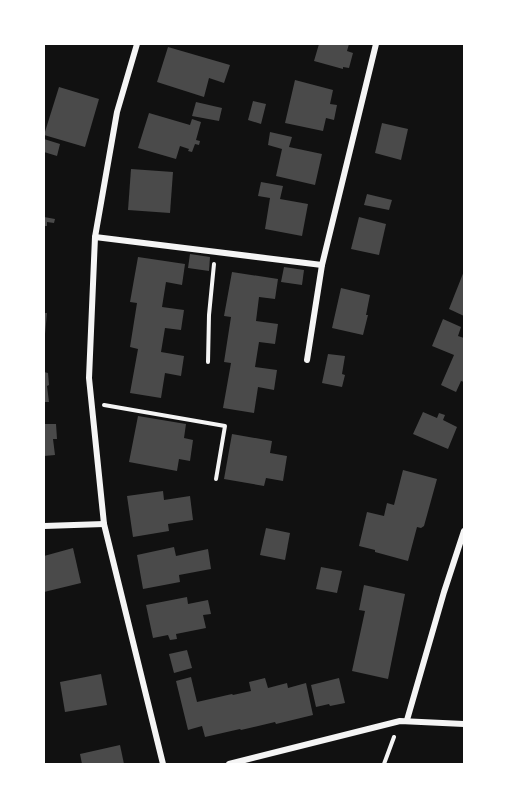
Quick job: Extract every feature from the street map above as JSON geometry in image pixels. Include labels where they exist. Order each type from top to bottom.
[{"type":"street","points":[[137,44],[117,111],[95,237],[89,378],[104,525],[163,765]]},
{"type":"street","points":[[307,360],[322,265],[376,44]]},
{"type":"street","points":[[95,237],[322,265]]},
{"type":"street","points":[[44,526],[104,525]]},
{"type":"street","points":[[404,720],[465,531]]},
{"type":"street","points":[[229,765],[404,720],[465,724]]},
{"type":"path","points":[[208,362],[209,315],[216,251]]},
{"type":"path","points":[[92,403],[225,426],[216,479]]},
{"type":"path","points":[[384,765],[404,720]]},
{"type":"building","points":[[319,44],[349,44],[347,51],[353,53],[349,68],[343,67],[343,69],[314,61]]},
{"type":"building","points":[[168,47],[230,65],[224,83],[209,78],[204,97],[157,82]]},
{"type":"building","points":[[295,80],[333,90],[330,104],[337,105],[334,120],[326,118],[323,131],[285,123]]},
{"type":"building","points":[[59,87],[99,99],[85,147],[44,135]]},
{"type":"building","points":[[253,101],[266,104],[261,124],[248,120]]},
{"type":"building","points":[[196,102],[222,108],[219,121],[192,116]]},
{"type":"building","points":[[149,113],[190,125],[192,119],[201,122],[196,140],[200,141],[199,145],[195,144],[192,152],[180,146],[176,159],[138,148]]},
{"type":"building","points":[[382,123],[408,129],[401,160],[375,153]]},
{"type":"building","points":[[270,132],[292,137],[289,147],[322,154],[315,185],[276,176],[282,149],[268,145]]},
{"type":"building","points":[[44,139],[60,144],[57,156],[44,152]]},
{"type":"building","points":[[131,169],[173,172],[170,213],[128,210]]},
{"type":"building","points":[[261,182],[283,186],[280,199],[308,204],[302,236],[265,229],[270,198],[258,196]]},
{"type":"building","points":[[367,194],[392,200],[389,210],[364,205]]},
{"type":"building","points":[[44,217],[55,219],[54,223],[47,222],[47,226],[44,226]]},
{"type":"building","points":[[359,217],[386,224],[379,255],[351,249]]},
{"type":"building","points":[[190,254],[210,257],[209,271],[188,268]]},
{"type":"building","points":[[138,257],[185,264],[182,285],[166,282],[162,307],[184,310],[181,330],[165,328],[161,352],[184,356],[181,376],[165,373],[161,398],[130,393],[138,349],[130,347],[137,303],[130,302]]},
{"type":"building","points":[[284,267],[304,270],[302,285],[281,282]]},
{"type":"building","points":[[464,271],[464,316],[449,309]]},
{"type":"building","points":[[232,272],[278,279],[275,299],[259,297],[256,321],[278,324],[275,344],[259,342],[255,367],[277,370],[274,390],[258,387],[254,413],[223,408],[231,363],[224,362],[231,317],[224,316]]},
{"type":"building","points":[[341,288],[370,295],[363,335],[332,328]]},
{"type":"building","points":[[44,313],[47,313],[45,334],[44,334]]},
{"type":"building","points":[[443,319],[461,327],[458,336],[464,338],[464,382],[461,381],[456,392],[441,385],[454,355],[432,346]]},
{"type":"building","points":[[328,354],[345,356],[342,374],[345,375],[342,387],[322,383]]},
{"type":"building","points":[[44,372],[48,373],[49,402],[44,402]]},
{"type":"building","points":[[423,412],[437,418],[439,413],[445,415],[443,420],[457,427],[448,449],[413,434]]},
{"type":"building","points":[[138,416],[186,424],[184,438],[193,440],[190,461],[179,459],[177,471],[129,462]]},
{"type":"building","points":[[44,424],[56,424],[57,439],[53,439],[55,455],[44,456]]},
{"type":"building","points":[[232,434],[272,441],[270,453],[287,456],[283,481],[266,478],[264,486],[224,479]]},
{"type":"building","points":[[403,470],[437,479],[424,526],[417,527],[408,561],[359,546],[367,512],[384,516],[387,503],[394,505]]},
{"type":"building","points":[[163,491],[164,500],[190,496],[193,520],[168,524],[169,531],[133,537],[127,496]]},
{"type":"building","points":[[266,528],[290,533],[285,560],[260,555]]},
{"type":"building","points":[[174,547],[176,556],[208,549],[211,569],[179,575],[180,582],[143,589],[137,555]]},
{"type":"building","points":[[73,548],[81,583],[44,592],[44,556]]},
{"type":"building","points":[[321,567],[342,571],[337,593],[316,589]]},
{"type":"building","points":[[364,585],[405,594],[388,679],[352,671],[365,611],[359,610]]},
{"type":"building","points":[[187,597],[188,604],[208,600],[211,614],[203,615],[206,628],[176,634],[177,639],[170,640],[168,635],[153,638],[146,605]]},
{"type":"building","points":[[187,650],[192,668],[174,673],[169,654]]},
{"type":"building","points":[[101,674],[107,705],[65,712],[60,682]]},
{"type":"building","points":[[191,677],[197,702],[251,691],[249,682],[265,678],[268,688],[287,683],[288,688],[306,683],[313,715],[205,737],[202,726],[188,730],[176,681]]},
{"type":"building","points":[[339,678],[345,703],[316,707],[311,685]]},
{"type":"building","points":[[120,745],[124,764],[82,764],[80,754]]}]
